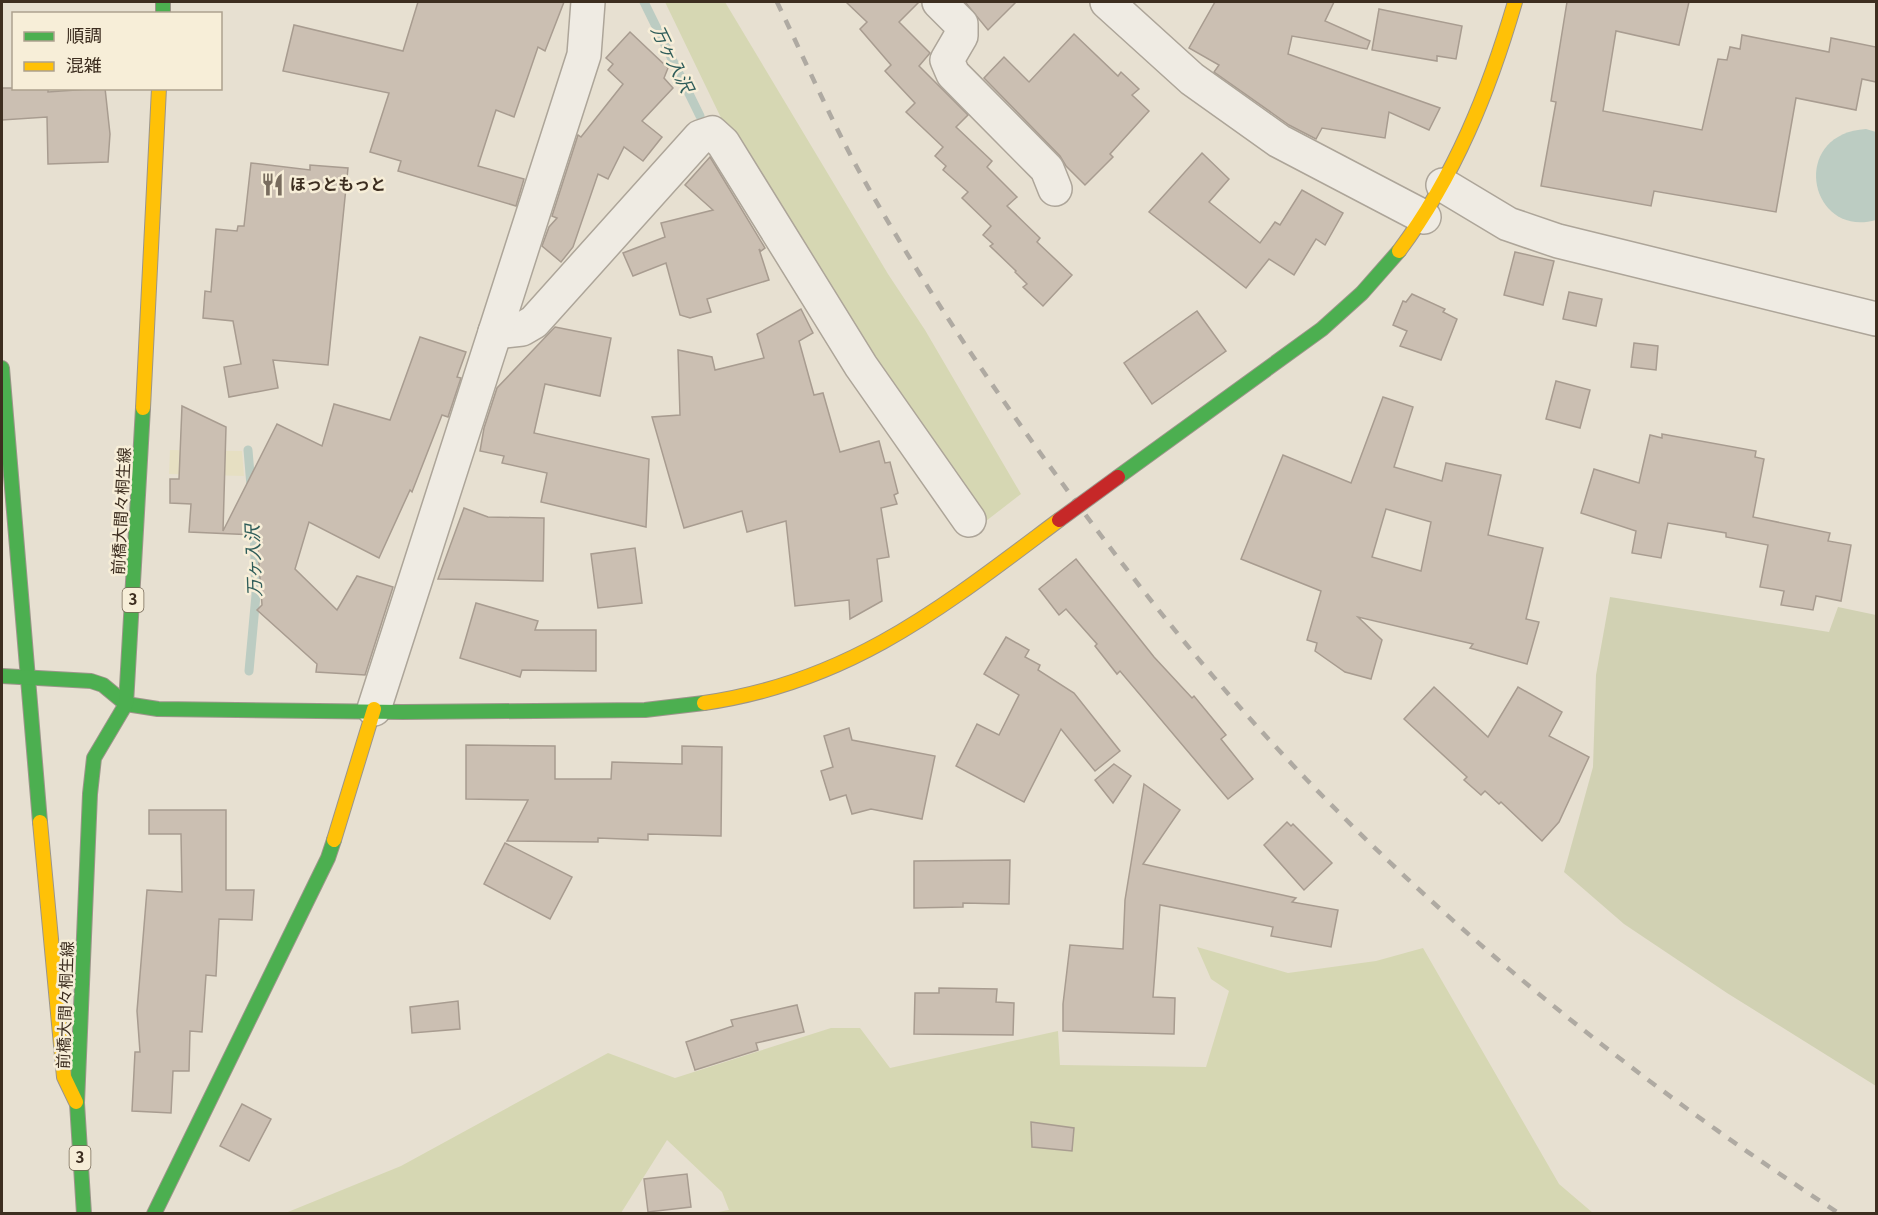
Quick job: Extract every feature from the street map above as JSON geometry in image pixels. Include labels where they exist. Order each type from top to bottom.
[{"type":"street","points":[[154,1214],[328,858],[584,55],[588,2]]},
{"type":"street","points":[[939,2],[961,24],[961,36],[947,60],[953,74],[1047,169],[1055,189]]},
{"type":"street","points":[[1107,2],[1192,79],[1279,141],[1424,217]]},
{"type":"street","points":[[2,676],[91,681],[103,685],[126,704],[158,709],[374,709],[403,712],[645,710],[724,700],[797,682],[831,669],[885,642],[938,608],[1333,320],[1385,267],[1424,217],[1443,185],[1478,108],[1515,2]]},
{"type":"street","name":"前橋大間々桐生線","points":[[84,1214],[77,1103],[90,794],[94,758],[126,704],[159,90]]},
{"type":"street","points":[[495,332],[522,329],[534,322],[700,137],[712,134],[723,143],[861,366],[969,520]]},
{"type":"street","points":[[1443,185],[1508,224],[1558,241],[1876,319]]},
{"type":"street","points":[[2,368],[64,1077],[77,1103]]},
{"type":"shaded area","points":[[1866,129],[1876,132],[1876,220],[1853,222],[1835,214],[1823,201],[1817,184],[1817,165],[1825,148],[1841,135]]},
{"type":"shaded area","points":[[170,450],[242,451],[244,476],[169,474]]},
{"type":"green space","points":[[665,2],[725,2],[888,274],[925,330],[1021,494],[986,521],[861,348],[724,124]]},
{"type":"green space","points":[[1610,597],[1829,632],[1838,607],[1876,615],[1876,1086],[1727,993],[1624,924],[1564,872],[1593,767],[1596,675]]},
{"type":"green space","points":[[1197,947],[1288,973],[1376,961],[1423,948],[1559,1184],[1593,1213],[713,1213],[729,1210],[722,1192],[667,1140],[621,1213],[283,1214],[401,1166],[608,1053],[675,1078],[831,1028],[860,1028],[890,1068],[1058,1031],[1060,1065],[1206,1067],[1229,991],[1211,979]]},
{"type":"building","points":[[418,2],[564,2],[545,51],[538,47],[514,117],[496,110],[478,166],[524,179],[516,206],[398,171],[401,161],[370,152],[389,93],[283,71],[294,25],[403,51]]},
{"type":"building","points":[[846,2],[919,2],[899,22],[930,53],[919,66],[968,115],[956,127],[992,161],[987,167],[1017,197],[1007,206],[1040,238],[1037,242],[1072,275],[1043,306],[1023,287],[1027,284],[1016,271],[990,246],[993,244],[983,235],[991,226],[962,198],[968,192],[943,170],[946,166],[935,156],[943,147],[906,112],[915,103],[885,71],[891,65],[860,29],[867,22]]},
{"type":"building","points":[[965,2],[1016,2],[988,30]]},
{"type":"building","points":[[1215,2],[1334,2],[1325,21],[1370,41],[1367,49],[1292,36],[1288,54],[1440,108],[1429,130],[1389,112],[1385,138],[1322,128],[1316,139],[1289,125],[1214,72],[1219,65],[1189,48]]},
{"type":"building","points":[[1567,2],[1689,2],[1679,45],[1616,31],[1603,111],[1702,130],[1718,59],[1727,60],[1730,47],[1740,49],[1742,35],[1829,52],[1831,38],[1876,47],[1876,82],[1862,79],[1856,110],[1796,98],[1776,212],[1654,191],[1651,206],[1541,186],[1556,102],[1551,101]]},
{"type":"building","points":[[1379,9],[1462,26],[1456,59],[1437,56],[1437,61],[1372,50]]},
{"type":"building","points":[[630,32],[668,68],[664,78],[673,88],[642,121],[662,137],[643,161],[624,147],[608,179],[598,174],[573,247],[561,262],[542,246],[549,227],[557,218],[552,216],[578,135],[581,137],[623,84],[608,70],[613,64],[606,58]]},
{"type":"building","points":[[1074,34],[1118,76],[1121,72],[1139,89],[1132,95],[1149,111],[1110,154],[1113,157],[1085,185],[984,78],[1004,57],[1029,82]]},
{"type":"building","points":[[2,88],[48,90],[48,92],[105,90],[110,134],[108,162],[48,164],[47,117],[2,120]]},
{"type":"building","points":[[1202,153],[1229,179],[1209,202],[1260,243],[1275,222],[1280,225],[1302,190],[1343,213],[1325,245],[1316,239],[1294,275],[1269,259],[1246,288],[1149,212]]},
{"type":"building","points":[[710,157],[765,248],[761,251],[759,249],[769,280],[707,299],[711,312],[690,318],[680,315],[666,263],[633,276],[623,253],[665,237],[661,223],[713,210],[685,185]]},
{"type":"building","points":[[251,163],[310,170],[310,165],[348,168],[328,365],[273,360],[278,388],[229,397],[224,367],[241,364],[233,321],[203,318],[205,291],[211,292],[216,229],[237,231],[238,226],[244,226]]},
{"type":"building","points":[[1515,252],[1554,261],[1543,305],[1504,295]]},
{"type":"building","points":[[1569,292],[1602,299],[1596,326],[1563,319]]},
{"type":"building","points":[[1412,294],[1445,309],[1443,312],[1457,319],[1441,360],[1400,346],[1407,331],[1393,325],[1403,301],[1406,302]]},
{"type":"building","points":[[801,309],[813,333],[799,341],[814,395],[823,393],[840,452],[879,441],[885,463],[890,462],[898,493],[894,495],[897,504],[881,508],[889,557],[877,559],[882,601],[850,619],[849,600],[795,606],[786,521],[747,532],[742,511],[684,528],[652,417],[680,415],[678,350],[712,357],[715,370],[764,358],[757,334]]},
{"type":"building","points":[[1197,311],[1226,351],[1152,404],[1124,363]]},
{"type":"building","points":[[555,327],[611,338],[600,396],[545,384],[534,433],[649,459],[646,527],[541,502],[547,473],[502,463],[504,456],[480,451],[484,428],[497,388]]},
{"type":"building","points":[[420,337],[466,352],[457,377],[461,378],[448,417],[442,415],[412,492],[410,490],[379,558],[309,522],[295,569],[337,610],[357,576],[393,587],[365,675],[316,672],[317,664],[257,610],[262,605],[257,535],[189,532],[191,504],[170,503],[170,479],[179,479],[182,406],[226,427],[223,531],[277,424],[322,446],[334,404],[390,420]]},
{"type":"building","points":[[1634,343],[1658,346],[1656,370],[1631,367]]},
{"type":"building","points":[[1556,381],[1590,390],[1580,428],[1546,419]]},
{"type":"building","points":[[1383,397],[1413,407],[1394,467],[1442,481],[1446,463],[1501,475],[1488,535],[1543,548],[1526,619],[1539,622],[1527,664],[1470,648],[1473,644],[1358,617],[1382,640],[1371,679],[1345,672],[1315,651],[1317,643],[1307,640],[1321,591],[1241,559],[1283,455],[1351,483]],"holes":[[[1386,509],[1431,522],[1421,571],[1372,557]]]},
{"type":"building","points":[[1662,434],[1756,451],[1755,457],[1764,459],[1753,517],[1830,533],[1828,541],[1851,545],[1841,601],[1816,596],[1813,610],[1781,605],[1784,591],[1760,587],[1768,545],[1726,537],[1726,533],[1668,523],[1661,558],[1632,553],[1636,531],[1581,513],[1594,469],[1639,483],[1650,435],[1662,438]]},
{"type":"building","points":[[464,508],[488,517],[544,518],[543,581],[438,579]]},
{"type":"building","points":[[635,548],[642,603],[598,608],[591,554]]},
{"type":"building","points":[[1076,559],[1154,657],[1192,698],[1194,696],[1226,735],[1221,739],[1253,779],[1228,799],[1120,671],[1117,674],[1095,646],[1097,644],[1066,609],[1059,615],[1039,589]]},
{"type":"building","points":[[476,603],[538,621],[535,630],[596,630],[596,671],[522,670],[520,677],[460,658]]},
{"type":"building","points":[[1006,637],[1029,650],[1025,657],[1040,665],[1038,670],[1074,693],[1120,751],[1095,771],[1061,729],[1024,802],[956,766],[977,724],[999,735],[1019,695],[984,674]]},
{"type":"building","points":[[1434,687],[1488,737],[1518,687],[1562,712],[1549,736],[1589,757],[1559,822],[1542,841],[1501,802],[1499,804],[1485,791],[1481,795],[1464,780],[1467,777],[1404,719]]},
{"type":"building","points":[[849,728],[852,740],[935,756],[922,819],[871,809],[852,814],[846,795],[830,800],[821,771],[833,767],[824,736]]},
{"type":"building","points":[[466,745],[555,746],[555,779],[611,779],[612,762],[682,764],[682,746],[722,747],[721,836],[648,834],[648,840],[598,838],[598,842],[507,841],[528,800],[466,799]]},
{"type":"building","points":[[1114,764],[1131,776],[1113,803],[1095,780]]},
{"type":"building","points":[[1144,784],[1180,810],[1143,864],[1296,898],[1292,902],[1338,910],[1331,947],[1271,936],[1273,927],[1160,905],[1153,997],[1175,998],[1174,1034],[1063,1031],[1063,1004],[1070,945],[1123,949],[1125,900]]},
{"type":"building","points":[[149,810],[226,810],[226,890],[254,890],[252,920],[219,919],[216,976],[206,975],[202,1032],[190,1031],[189,1071],[173,1071],[171,1113],[132,1111],[135,1052],[140,1052],[137,1011],[147,890],[182,892],[181,834],[149,834]]},
{"type":"building","points":[[1287,822],[1291,826],[1293,824],[1332,863],[1304,890],[1264,845]]},
{"type":"building","points":[[505,843],[572,877],[550,919],[484,884]]},
{"type":"building","points":[[1010,860],[1009,904],[963,903],[963,907],[914,908],[914,861]]},
{"type":"building","points":[[939,988],[997,989],[996,1002],[1014,1003],[1013,1035],[914,1034],[915,993],[939,993]]},
{"type":"building","points":[[458,1001],[460,1029],[412,1033],[410,1007]]},
{"type":"building","points":[[797,1005],[804,1032],[756,1043],[758,1050],[695,1070],[686,1042],[733,1026],[731,1020]]},
{"type":"building","points":[[242,1104],[271,1119],[249,1161],[220,1146]]},
{"type":"building","points":[[1031,1122],[1074,1128],[1072,1151],[1032,1147]]},
{"type":"building","points":[[687,1174],[691,1207],[648,1212],[644,1179]]},
{"type":"waterway","name":"万ヶ入沢","points":[[644,2],[700,116]]},
{"type":"waterway","name":"万ヶ入沢","points":[[248,450],[251,486]]},
{"type":"waterway","name":"万ヶ入沢","points":[[249,671],[256,595],[254,524]]},
{"type":"railway","points":[[777,2],[859,171],[902,246],[948,319],[1021,426],[1142,590],[1245,713],[1380,853],[1526,983],[1679,1103],[1840,1214]]},
{"type":"traffic: fast","points":[[163,2],[163,12]]},
{"type":"traffic: fast","points":[[1118,477],[1322,329],[1362,293],[1399,251]]},
{"type":"traffic: fast","points":[[2,368],[40,822]]},
{"type":"traffic: fast","points":[[84,1214],[77,1103],[90,794],[94,758],[126,704],[143,408]]},
{"type":"traffic: fast","points":[[2,676],[91,681],[103,685],[126,704],[158,709],[403,712],[645,710],[704,703]]},
{"type":"traffic: fast","points":[[154,1214],[328,858],[334,840]]},
{"type":"traffic: slow","points":[[1399,251],[1437,193],[1468,132],[1494,68],[1515,2]]},
{"type":"traffic: slow","points":[[143,408],[159,90]]},
{"type":"traffic: slow","points":[[704,703],[757,693],[805,678],[851,659],[935,610],[1059,520]]},
{"type":"traffic: slow","points":[[334,840],[374,709]]},
{"type":"traffic: slow","points":[[40,822],[64,1077],[76,1102]]},
{"type":"traffic: jam","points":[[1059,520],[1118,477]]},
{"type":"place","name":"ほっともっと","points":[[272,184]]}]
